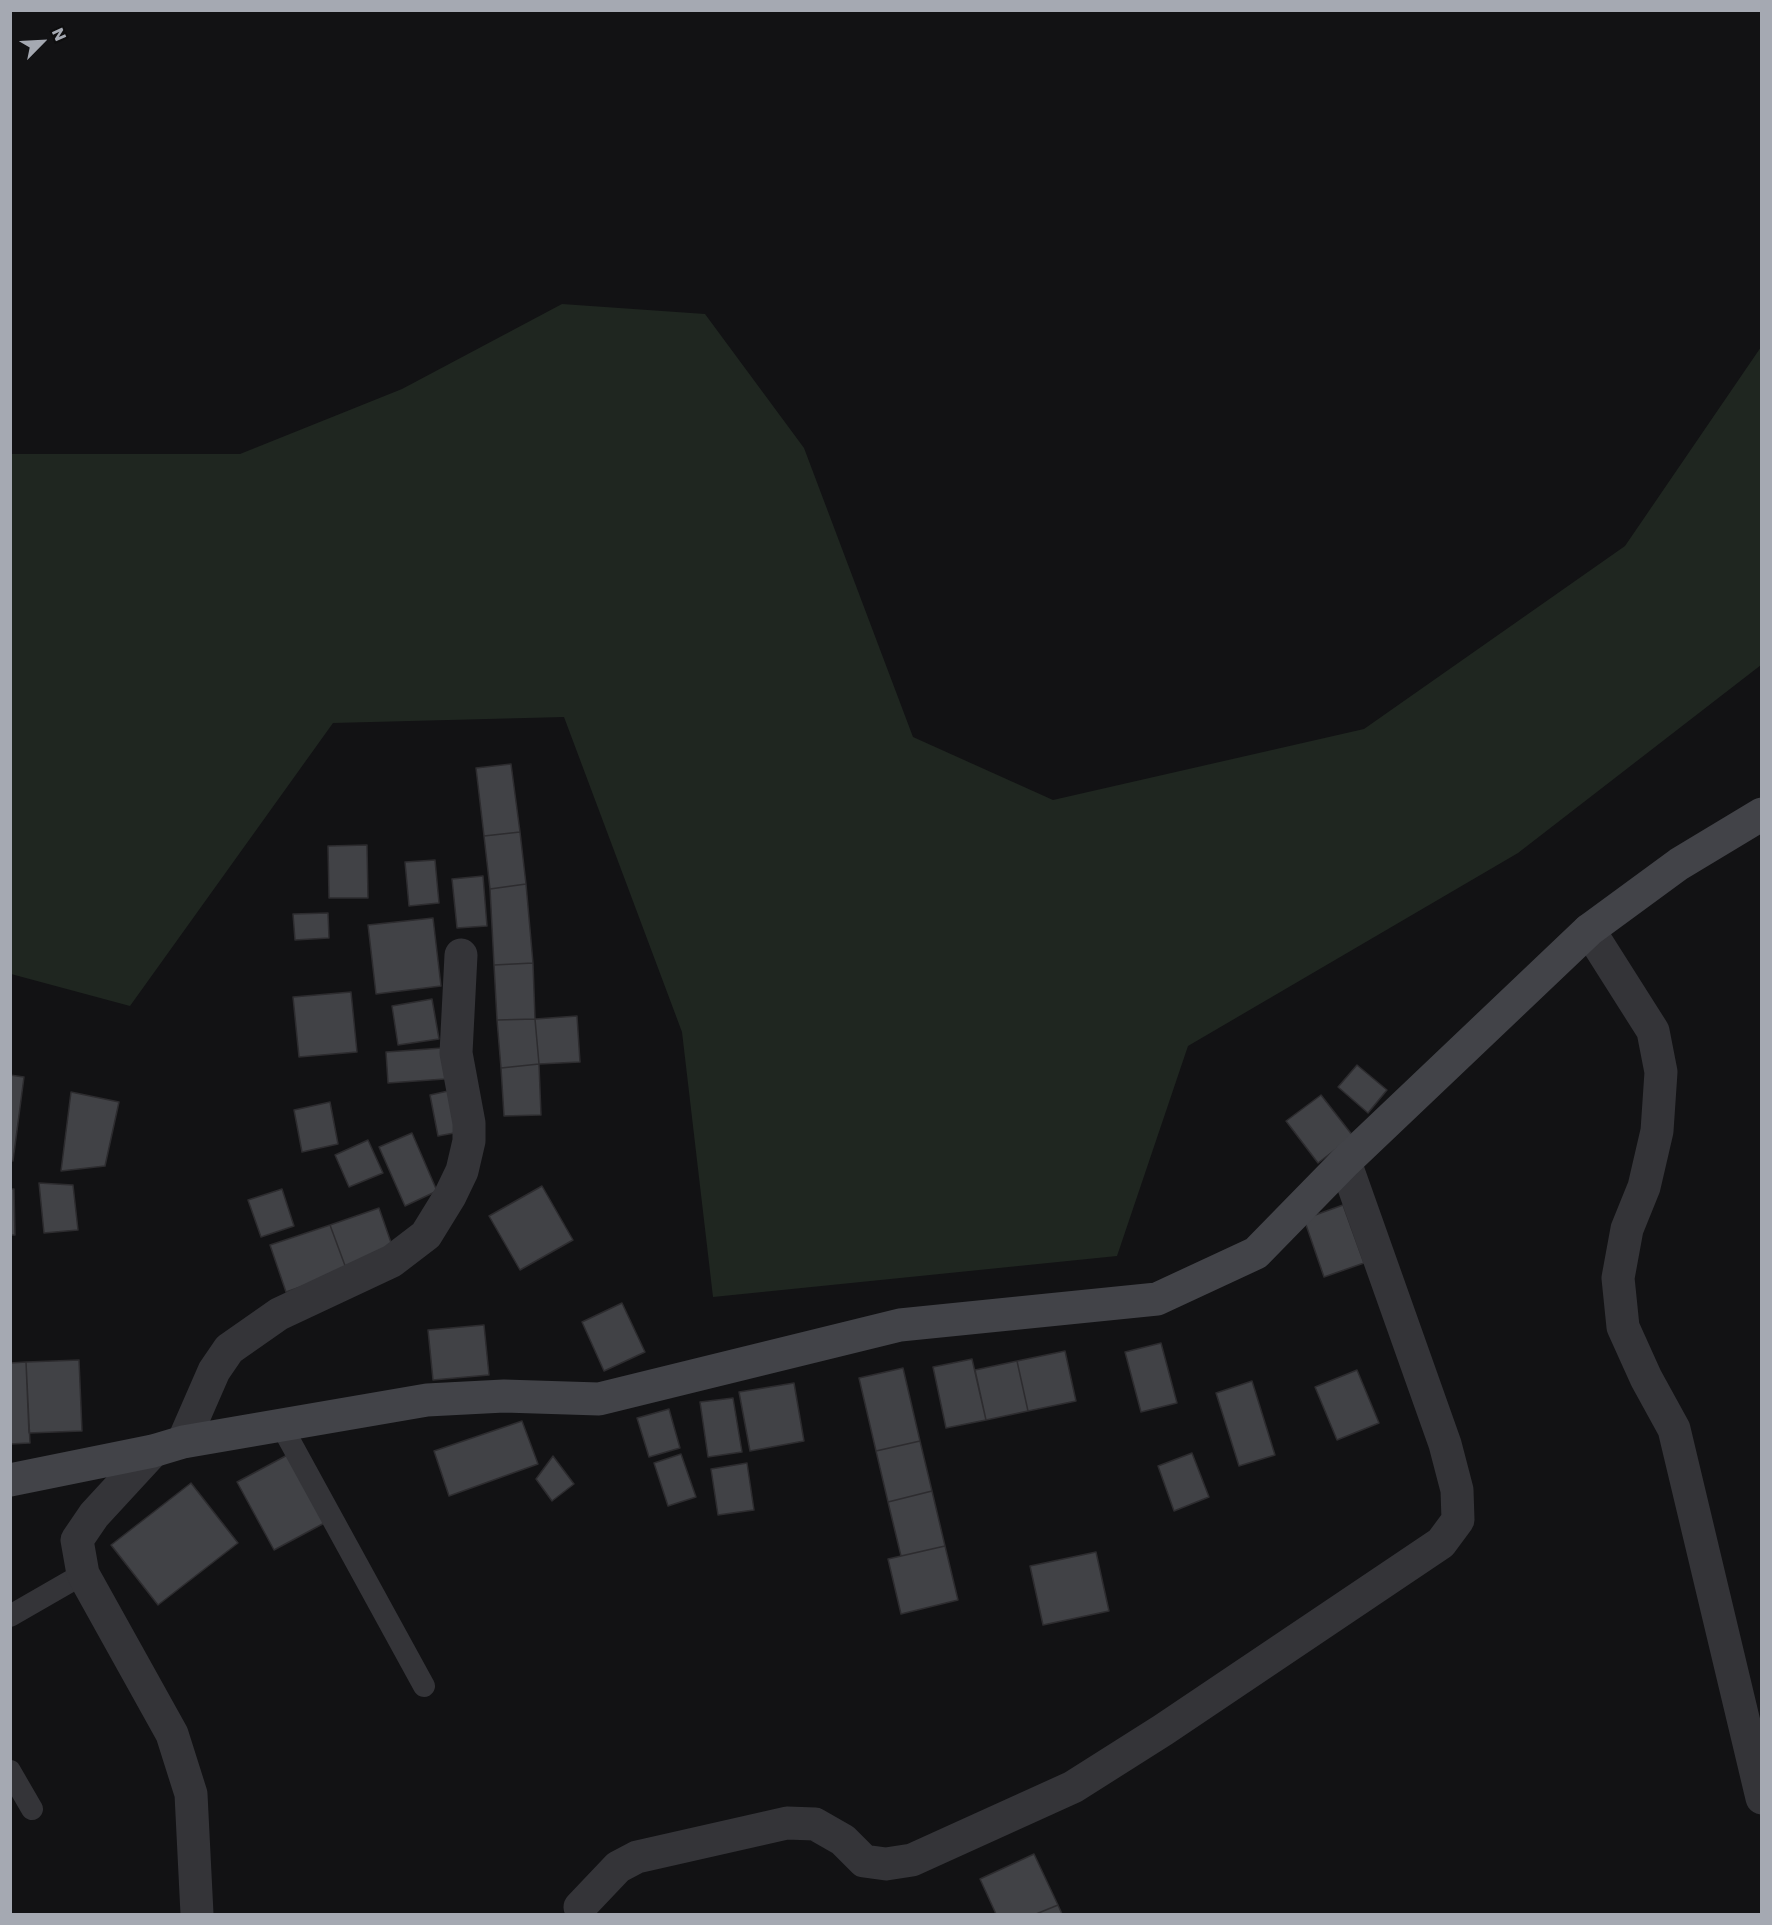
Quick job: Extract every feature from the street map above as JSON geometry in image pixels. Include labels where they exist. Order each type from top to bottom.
[{"type":"street","points":[[10,1480],[280,1425],[427,1400],[504,1396],[599,1399],[900,1325],[1156,1299],[1256,1253],[1345,1162],[1589,930],[1679,864],[1761,814]]},
{"type":"street","points":[[1589,930],[1653,1031],[1661,1071],[1658,1131],[1644,1188],[1627,1229],[1618,1278],[1623,1327],[1646,1378],[1674,1429],[1761,1798]]},
{"type":"street","points":[[197,1914],[191,1794],[172,1734],[83,1574],[77,1540],[94,1515],[168,1447],[228,1349],[279,1314],[392,1261],[426,1235],[462,1172],[469,1141],[470,1123],[456,1053],[461,955]]},
{"type":"street","points":[[580,1907],[618,1868],[637,1857],[787,1823],[815,1824],[843,1840],[864,1861],[886,1864],[912,1860],[1073,1787],[1173,1724],[1441,1543],[1458,1520],[1457,1490],[1445,1444],[1345,1162]]},
{"type":"lane","points":[[280,1425],[424,1686]]},
{"type":"lane","points":[[10,1616],[83,1574]]},
{"type":"lane","points":[[10,1771],[32,1809]]},
{"type":"shaded area","points":[[562,304],[705,314],[804,448],[913,737],[1053,800],[1364,729],[1625,546],[1761,347],[1761,665],[1518,853],[1188,1046],[1117,1256],[713,1297],[682,1032],[564,717],[333,723],[130,1006],[11,974],[11,454],[240,454],[402,389]]},
{"type":"building","points":[[511,764],[520,832],[484,836],[476,768]]},
{"type":"building","points":[[520,832],[526,884],[490,889],[484,836]]},
{"type":"building","points":[[367,845],[368,898],[329,898],[328,846]]},
{"type":"building","points":[[435,860],[439,903],[409,906],[405,862]]},
{"type":"building","points":[[483,876],[487,926],[457,928],[452,879]]},
{"type":"building","points":[[526,884],[533,963],[494,965],[490,889]]},
{"type":"building","points":[[328,913],[329,938],[295,940],[293,914]]},
{"type":"building","points":[[433,918],[441,986],[376,994],[368,925]]},
{"type":"building","points":[[533,963],[535,1019],[497,1020],[494,965]]},
{"type":"building","points":[[351,992],[357,1052],[299,1057],[293,997]]},
{"type":"building","points":[[432,999],[439,1039],[398,1045],[392,1006]]},
{"type":"building","points":[[577,1016],[580,1062],[539,1064],[535,1019]]},
{"type":"building","points":[[535,1019],[539,1064],[501,1068],[497,1020]]},
{"type":"building","points":[[442,1048],[445,1079],[388,1083],[386,1052]]},
{"type":"building","points":[[539,1064],[541,1115],[504,1116],[501,1068]]},
{"type":"building","points":[[1357,1065],[1387,1090],[1368,1113],[1338,1087]]},
{"type":"building","points":[[10,1075],[24,1077],[13,1161],[10,1160]]},
{"type":"building","points":[[457,1089],[465,1131],[438,1136],[430,1095]]},
{"type":"building","points":[[71,1092],[119,1102],[105,1166],[61,1171]]},
{"type":"building","points":[[1321,1095],[1353,1136],[1318,1163],[1286,1121]]},
{"type":"building","points":[[330,1102],[338,1144],[302,1152],[294,1110]]},
{"type":"building","points":[[412,1133],[437,1191],[405,1206],[379,1147]]},
{"type":"building","points":[[368,1140],[383,1173],[349,1187],[335,1155]]},
{"type":"building","points":[[39,1183],[73,1185],[78,1230],[44,1233]]},
{"type":"building","points":[[542,1186],[573,1240],[520,1270],[489,1216]]},
{"type":"building","points":[[10,1189],[14,1189],[15,1235],[10,1235]]},
{"type":"building","points":[[282,1189],[294,1226],[261,1237],[248,1200]]},
{"type":"building","points":[[1343,1205],[1364,1263],[1324,1277],[1304,1219]]},
{"type":"building","points":[[379,1208],[395,1254],[347,1271],[330,1225]]},
{"type":"building","points":[[330,1225],[347,1271],[286,1292],[270,1245]]},
{"type":"building","points":[[622,1303],[645,1352],[604,1371],[582,1322]]},
{"type":"building","points":[[484,1325],[489,1375],[433,1380],[428,1330]]},
{"type":"building","points":[[1161,1343],[1177,1403],[1141,1412],[1125,1352]]},
{"type":"building","points":[[1065,1351],[1076,1401],[1028,1411],[1017,1361]]},
{"type":"building","points":[[972,1359],[986,1420],[946,1428],[933,1367]]},
{"type":"building","points":[[79,1360],[82,1431],[29,1433],[26,1362]]},
{"type":"building","points":[[1017,1361],[1028,1411],[986,1420],[975,1370]]},
{"type":"building","points":[[26,1362],[30,1443],[10,1444],[10,1363]]},
{"type":"building","points":[[903,1368],[920,1441],[876,1451],[859,1378]]},
{"type":"building","points":[[1357,1370],[1379,1423],[1337,1440],[1315,1387]]},
{"type":"building","points":[[1252,1381],[1275,1455],[1239,1466],[1216,1393]]},
{"type":"building","points":[[794,1383],[804,1441],[750,1451],[739,1392]]},
{"type":"building","points":[[733,1398],[742,1452],[708,1457],[700,1402]]},
{"type":"building","points":[[669,1409],[680,1448],[649,1457],[637,1418]]},
{"type":"building","points":[[522,1421],[538,1464],[449,1496],[434,1451]]},
{"type":"building","points":[[920,1441],[932,1491],[888,1502],[876,1451]]},
{"type":"building","points":[[293,1452],[330,1520],[274,1550],[237,1482]]},
{"type":"building","points":[[1192,1453],[1209,1497],[1174,1511],[1158,1466]]},
{"type":"building","points":[[681,1454],[696,1497],[668,1506],[654,1463]]},
{"type":"building","points":[[553,1456],[574,1484],[552,1501],[536,1479]]},
{"type":"building","points":[[747,1463],[754,1510],[718,1515],[711,1469]]},
{"type":"building","points":[[191,1483],[238,1543],[158,1605],[111,1545]]},
{"type":"building","points":[[932,1491],[945,1546],[901,1556],[888,1502]]},
{"type":"building","points":[[945,1546],[958,1600],[901,1614],[888,1559]]},
{"type":"building","points":[[1096,1552],[1109,1611],[1043,1625],[1030,1566]]},
{"type":"building","points":[[1034,1854],[1058,1905],[1036,1914],[996,1914],[980,1879]]},
{"type":"building","points":[[1058,1905],[1062,1914],[1036,1914]]}]
